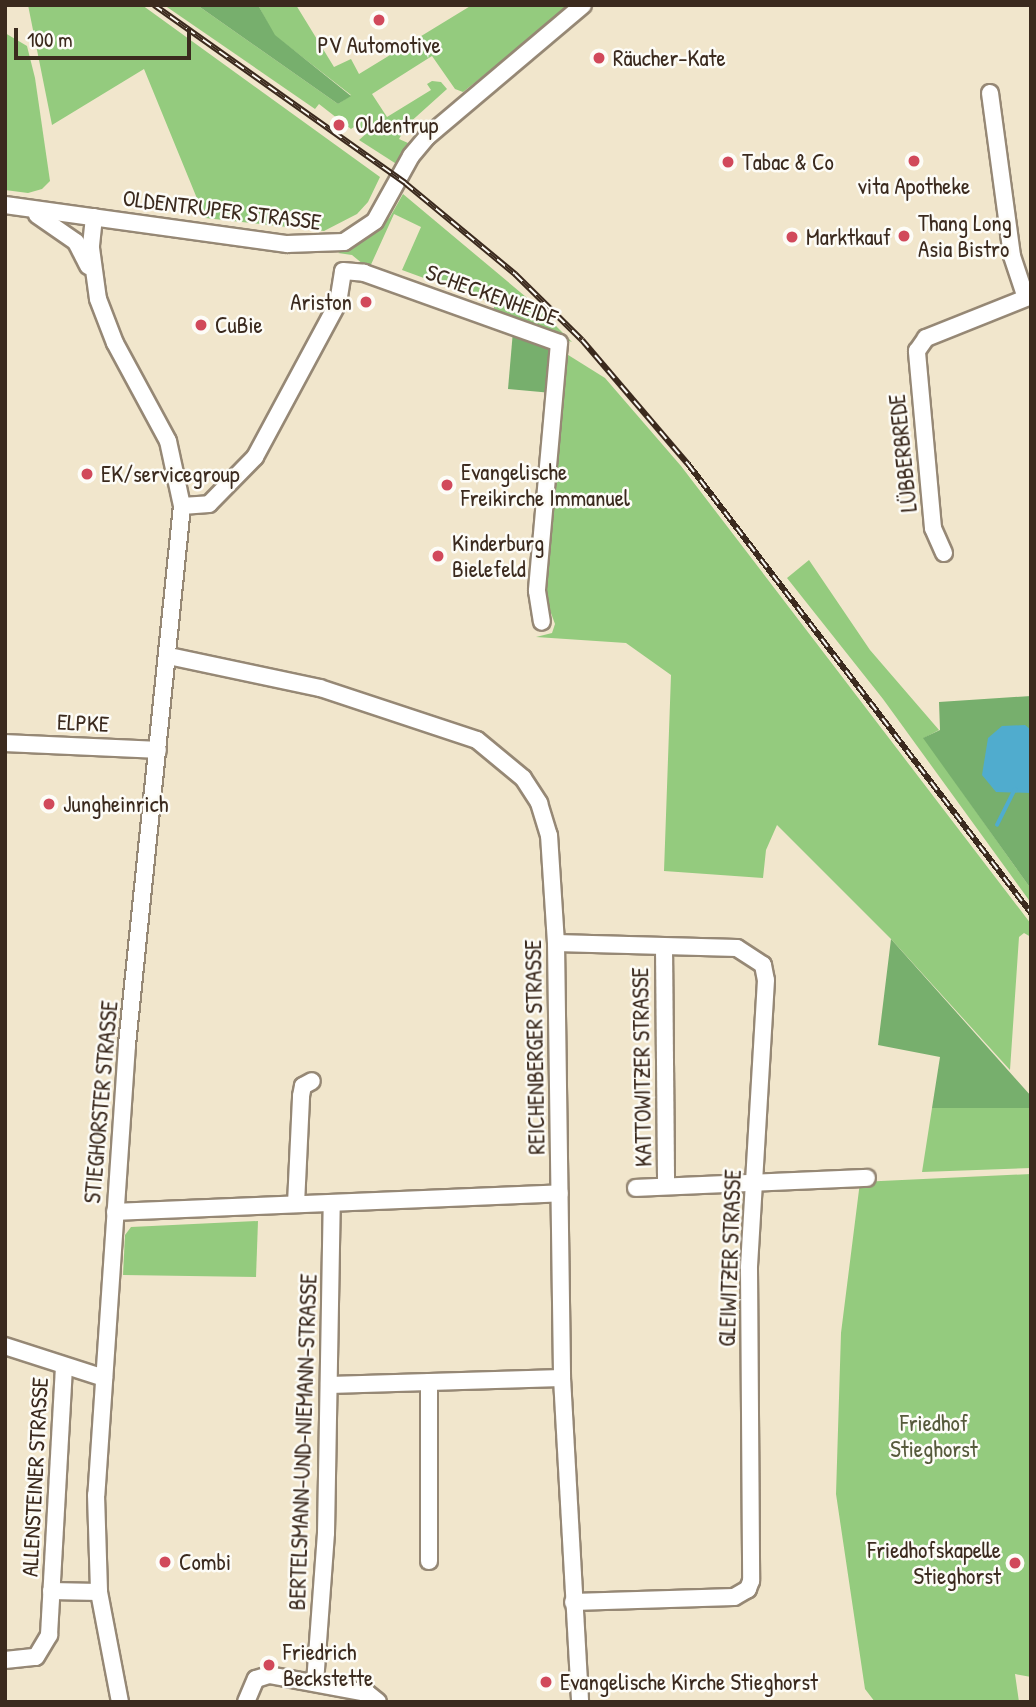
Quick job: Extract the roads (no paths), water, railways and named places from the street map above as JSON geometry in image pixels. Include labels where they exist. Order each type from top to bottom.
[{"type":"street","name":"OLDENTRUPER STRASSE","points":[[5,205],[295,245],[344,242],[375,221],[411,156],[428,137],[583,5]]},
{"type":"street","points":[[990,93],[1012,256],[1028,297]]},
{"type":"street","name":"STIEGHORSTER STRASSE","points":[[22,207],[53,222],[76,242],[94,278],[107,326],[168,441],[182,506],[115,1212],[95,1516],[99,1592],[120,1702]]},
{"type":"street","name":"STIEGHORSTER STRASSE","points":[[94,218],[94,278]]},
{"type":"street","name":"SCHECKENHEIDE","points":[[182,506],[215,500],[255,457],[338,303],[343,271],[380,279],[559,343],[537,591],[542,622]]},
{"type":"street","name":"LÜBBERBREDE","points":[[944,553],[933,528],[918,348],[932,335],[1028,297]]},
{"type":"street","name":"REICHENBERGER STRASSE","points":[[169,656],[359,699],[477,740],[500,756],[523,778],[539,803],[550,835],[556,943],[562,1378],[580,1702]]},
{"type":"street","name":"ELPKE","points":[[5,743],[158,750]]},
{"type":"street","name":"GLEIWITZER STRASSE","points":[[556,943],[737,948],[763,965],[766,980],[749,1269],[751,1570],[747,1589],[734,1597],[573,1602]]},
{"type":"street","name":"KATTOWITZER STRASSE","points":[[664,947],[666,1186]]},
{"type":"street","points":[[296,1204],[301,1096],[303,1086],[312,1081]]},
{"type":"street","points":[[636,1188],[867,1178]]},
{"type":"street","points":[[115,1212],[560,1193]]},
{"type":"street","name":"BERTELSMANN-UND-NIEMANN-STRASSE","points":[[315,1683],[325,1545],[332,1203]]},
{"type":"street","points":[[5,1346],[104,1378]]},
{"type":"street","name":"ALLENSTEINER STRASSE","points":[[5,1660],[36,1657],[46,1646],[64,1366]]},
{"type":"street","points":[[329,1385],[562,1378]]},
{"type":"street","points":[[429,1382],[429,1562]]},
{"type":"street","name":"ALLENSTEINER STRASSE","points":[[51,1591],[99,1592]]},
{"type":"street","points":[[246,1702],[251,1685],[262,1676],[315,1683],[375,1696],[378,1702]]},
{"type":"water","points":[[1025,725],[1031,730],[1031,793],[996,792],[982,775],[988,738],[1002,726]]},
{"type":"waterway","points":[[997,825],[1015,789]]},
{"type":"railway","points":[[154,5],[405,183],[515,274],[582,340],[688,464],[1031,913]]},
{"type":"place","name":"PV Automotive","points":[[379,20]]},
{"type":"place","name":"Räucher-Kate","points":[[599,58]]},
{"type":"place","name":"Oldentrup","points":[[339,125]]},
{"type":"place","name":"vita Apotheke","points":[[914,161]]},
{"type":"place","name":"Tabac & Co","points":[[728,162]]},
{"type":"place","name":"Thang Long Asia Bistro","points":[[904,236]]},
{"type":"place","name":"Marktkauf","points":[[792,237]]},
{"type":"place","name":"Ariston","points":[[366,302]]},
{"type":"place","name":"CuBie","points":[[201,325]]},
{"type":"place","name":"EK/servicegroup","points":[[87,474]]},
{"type":"place","name":"Evangelische Freikirche Immanuel","points":[[447,485]]},
{"type":"place","name":"Kinderburg Bielefeld","points":[[438,556]]},
{"type":"place","name":"Jungheinrich","points":[[49,804]]},
{"type":"place","name":"Combi","points":[[165,1562]]},
{"type":"place","name":"Friedhofskapelle Stieghorst","points":[[1015,1563]]},
{"type":"place","name":"Friedrich Beckstette","points":[[269,1665]]},
{"type":"place","name":"Evangelische Kirche Stieghorst","points":[[546,1682]]},
{"type":"park label","name":"Friedhof Stieghorst","points":[[934,1436]]}]
